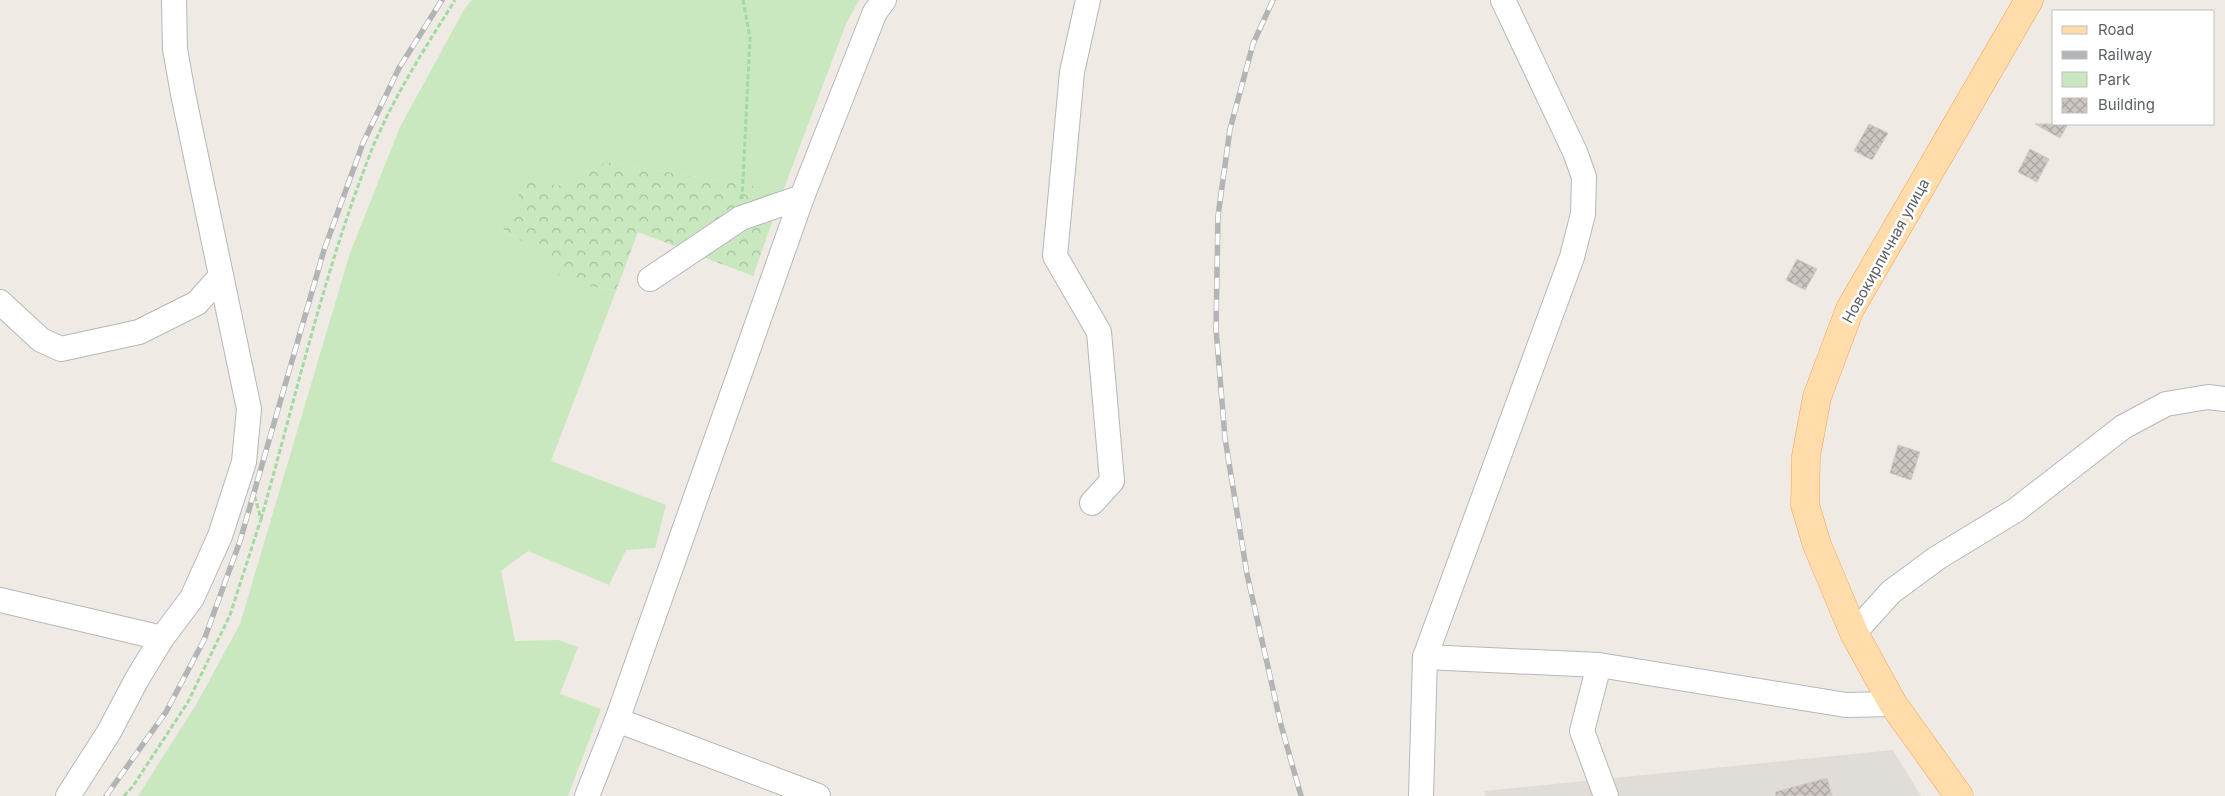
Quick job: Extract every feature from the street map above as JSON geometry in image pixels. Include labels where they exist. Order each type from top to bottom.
[{"type":"main road","name":"Новокирпичная улица","points":[[1959,796],[1893,704],[1854,634],[1817,545],[1806,505],[1806,456],[1817,397],[1850,309],[2029,0]]},
{"type":"street","points":[[68,796],[109,732],[162,638],[192,598],[220,536],[244,462],[249,409],[175,49],[174,0]]},
{"type":"street","points":[[588,796],[617,720],[802,197],[875,12],[884,0]]},
{"type":"street","points":[[1088,0],[1072,72],[1055,256],[1099,332],[1112,480],[1092,504]]},
{"type":"street","points":[[1421,796],[1425,657],[1572,257],[1583,214],[1584,177],[1575,152],[1503,0]]},
{"type":"street","points":[[650,279],[741,218],[802,197]]},
{"type":"street","points":[[0,302],[41,340],[61,349],[146,329],[197,303],[221,276]]},
{"type":"street","points":[[1854,634],[1891,592],[1938,558],[2016,510],[2123,427],[2166,404],[2208,397],[2225,399]]},
{"type":"street","points":[[0,600],[162,638]]},
{"type":"street","points":[[1425,657],[1599,665],[1846,706],[1893,704]]},
{"type":"street","points":[[1599,665],[1582,731],[1606,796]]},
{"type":"street","points":[[617,720],[818,796]]},
{"type":"path","points":[[124,796],[188,702],[230,615],[261,519],[336,249],[373,148],[408,75],[455,0]]},
{"type":"path","points":[[741,218],[750,38],[743,0]]},
{"type":"path","points":[[244,462],[261,519]]},
{"type":"shaded area","points":[[1893,750],[1921,796],[1486,796],[1484,791]]},
{"type":"green space","points":[[472,0],[859,0],[846,24],[783,191],[606,162],[558,186],[501,228],[531,247],[566,282],[616,291],[551,461],[666,505],[655,548],[626,550],[609,585],[528,551],[501,571],[515,641],[558,640],[578,647],[560,694],[601,709],[568,796],[138,796],[197,703],[240,624],[350,253],[400,127],[465,8]]},
{"type":"green space","points":[[606,162],[783,191],[753,276],[638,232],[616,291],[566,282],[531,247],[501,228],[529,176],[558,186]]},
{"type":"building","points":[[1869,124],[1888,133],[1872,160],[1854,151]]},
{"type":"building","points":[[2035,124],[2067,125],[2060,138]]},
{"type":"building","points":[[2030,149],[2049,159],[2037,182],[2018,172]]},
{"type":"building","points":[[1797,259],[1817,269],[1805,290],[1786,280]]},
{"type":"building","points":[[1898,445],[1920,452],[1911,480],[1890,473]]},
{"type":"building","points":[[1827,778],[1832,796],[1776,796],[1775,792]]},
{"type":"railway","points":[[106,796],[166,712],[204,640],[240,541],[324,250],[363,143],[399,68],[442,0]]},
{"type":"railway","points":[[1273,0],[1253,44],[1230,129],[1218,216],[1216,329],[1225,438],[1247,574],[1281,725],[1301,796]]}]
